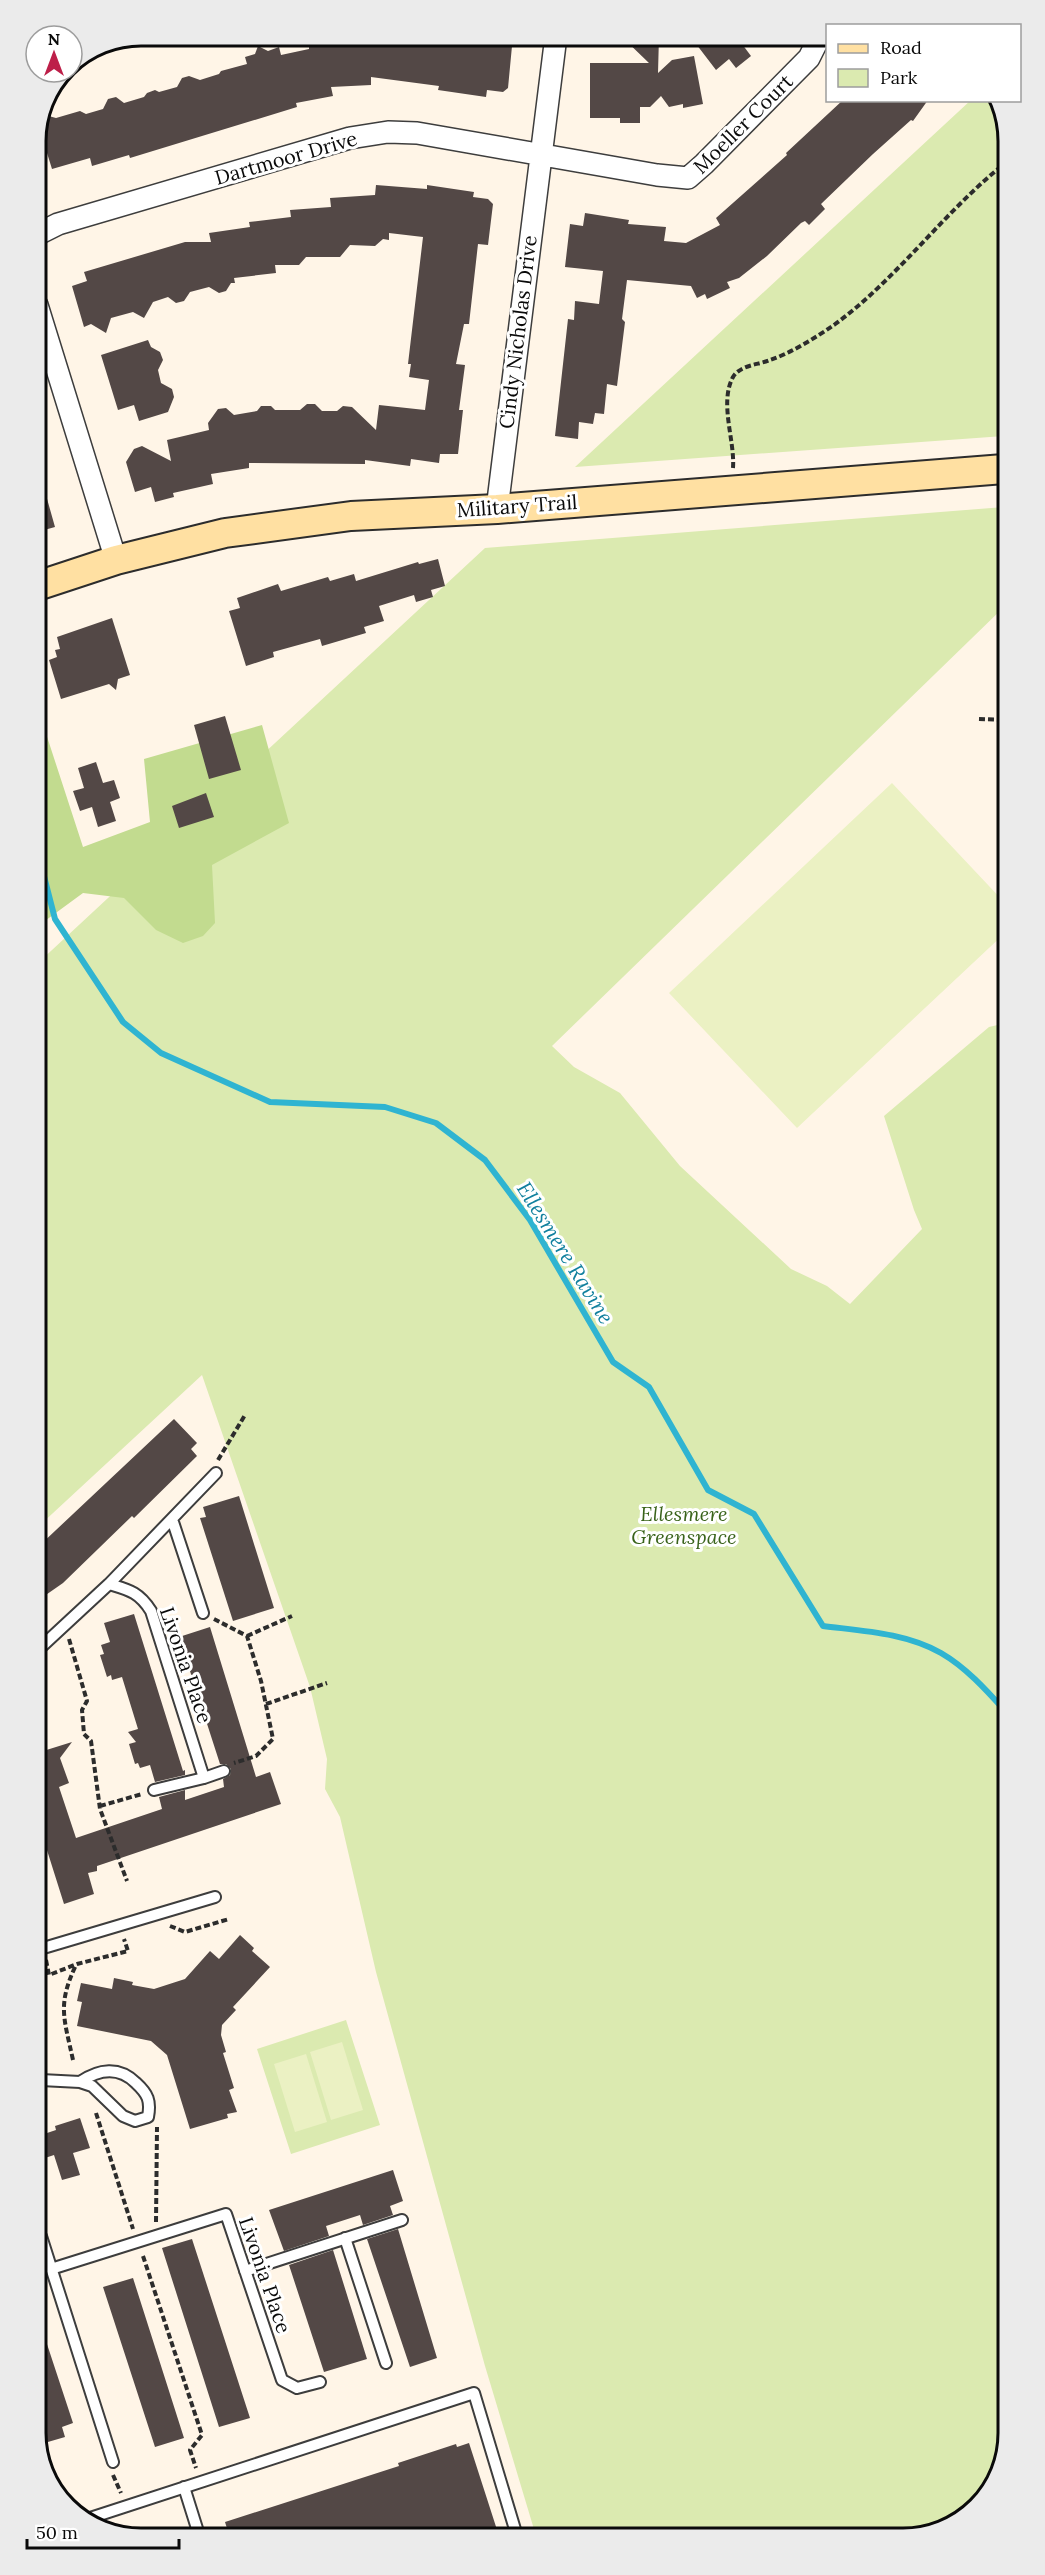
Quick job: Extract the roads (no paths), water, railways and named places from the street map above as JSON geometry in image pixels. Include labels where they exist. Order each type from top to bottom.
[{"type":"street","name":"Cindy Nicholas Drive","points":[[497,509],[555,47]]},
{"type":"street","name":"Moeller Court","points":[[541,155],[657,175],[688,178],[809,58],[815,47]]},
{"type":"street","name":"Dartmoor Drive","points":[[47,230],[58,224],[350,138],[388,132],[417,133],[541,155]]},
{"type":"street","points":[[47,337],[116,560]]},
{"type":"street","name":"Military Trail","points":[[47,583],[116,560],[225,533],[351,516],[497,509],[998,469]]},
{"type":"lane","points":[[46,1641],[109,1584],[216,1473]]},
{"type":"lane","points":[[172,1519],[203,1613]]},
{"type":"lane","name":"Livonia Place","points":[[109,1584],[131,1591],[143,1598],[151,1611],[204,1778]]},
{"type":"lane","points":[[154,1790],[224,1771]]},
{"type":"lane","points":[[46,1948],[215,1897]]},
{"type":"lane","points":[[46,2080],[80,2082],[92,2086],[123,2116],[135,2121],[148,2117],[149,2099],[146,2092],[128,2075],[114,2070],[99,2072],[80,2082]]},
{"type":"lane","name":"Livonia Place","points":[[51,2269],[226,2214],[282,2380],[297,2388],[320,2382]]},
{"type":"lane","points":[[245,2271],[402,2220]]},
{"type":"lane","points":[[345,2238],[386,2363]]},
{"type":"lane","points":[[46,2253],[113,2462]]},
{"type":"lane","points":[[95,2516],[474,2393],[515,2528]]},
{"type":"lane","points":[[184,2487],[197,2528]]},
{"type":"waterway","name":"Ellesmere Ravine","points":[[47,887],[55,919],[123,1022],[161,1053],[270,1102],[385,1107],[436,1123],[485,1160],[530,1220],[613,1362],[649,1387],[708,1490],[754,1514],[823,1626],[884,1634],[928,1646],[951,1659],[998,1703]]},
{"type":"park label","name":"Ellesmere Greenspace","points":[[684,1526]]}]
